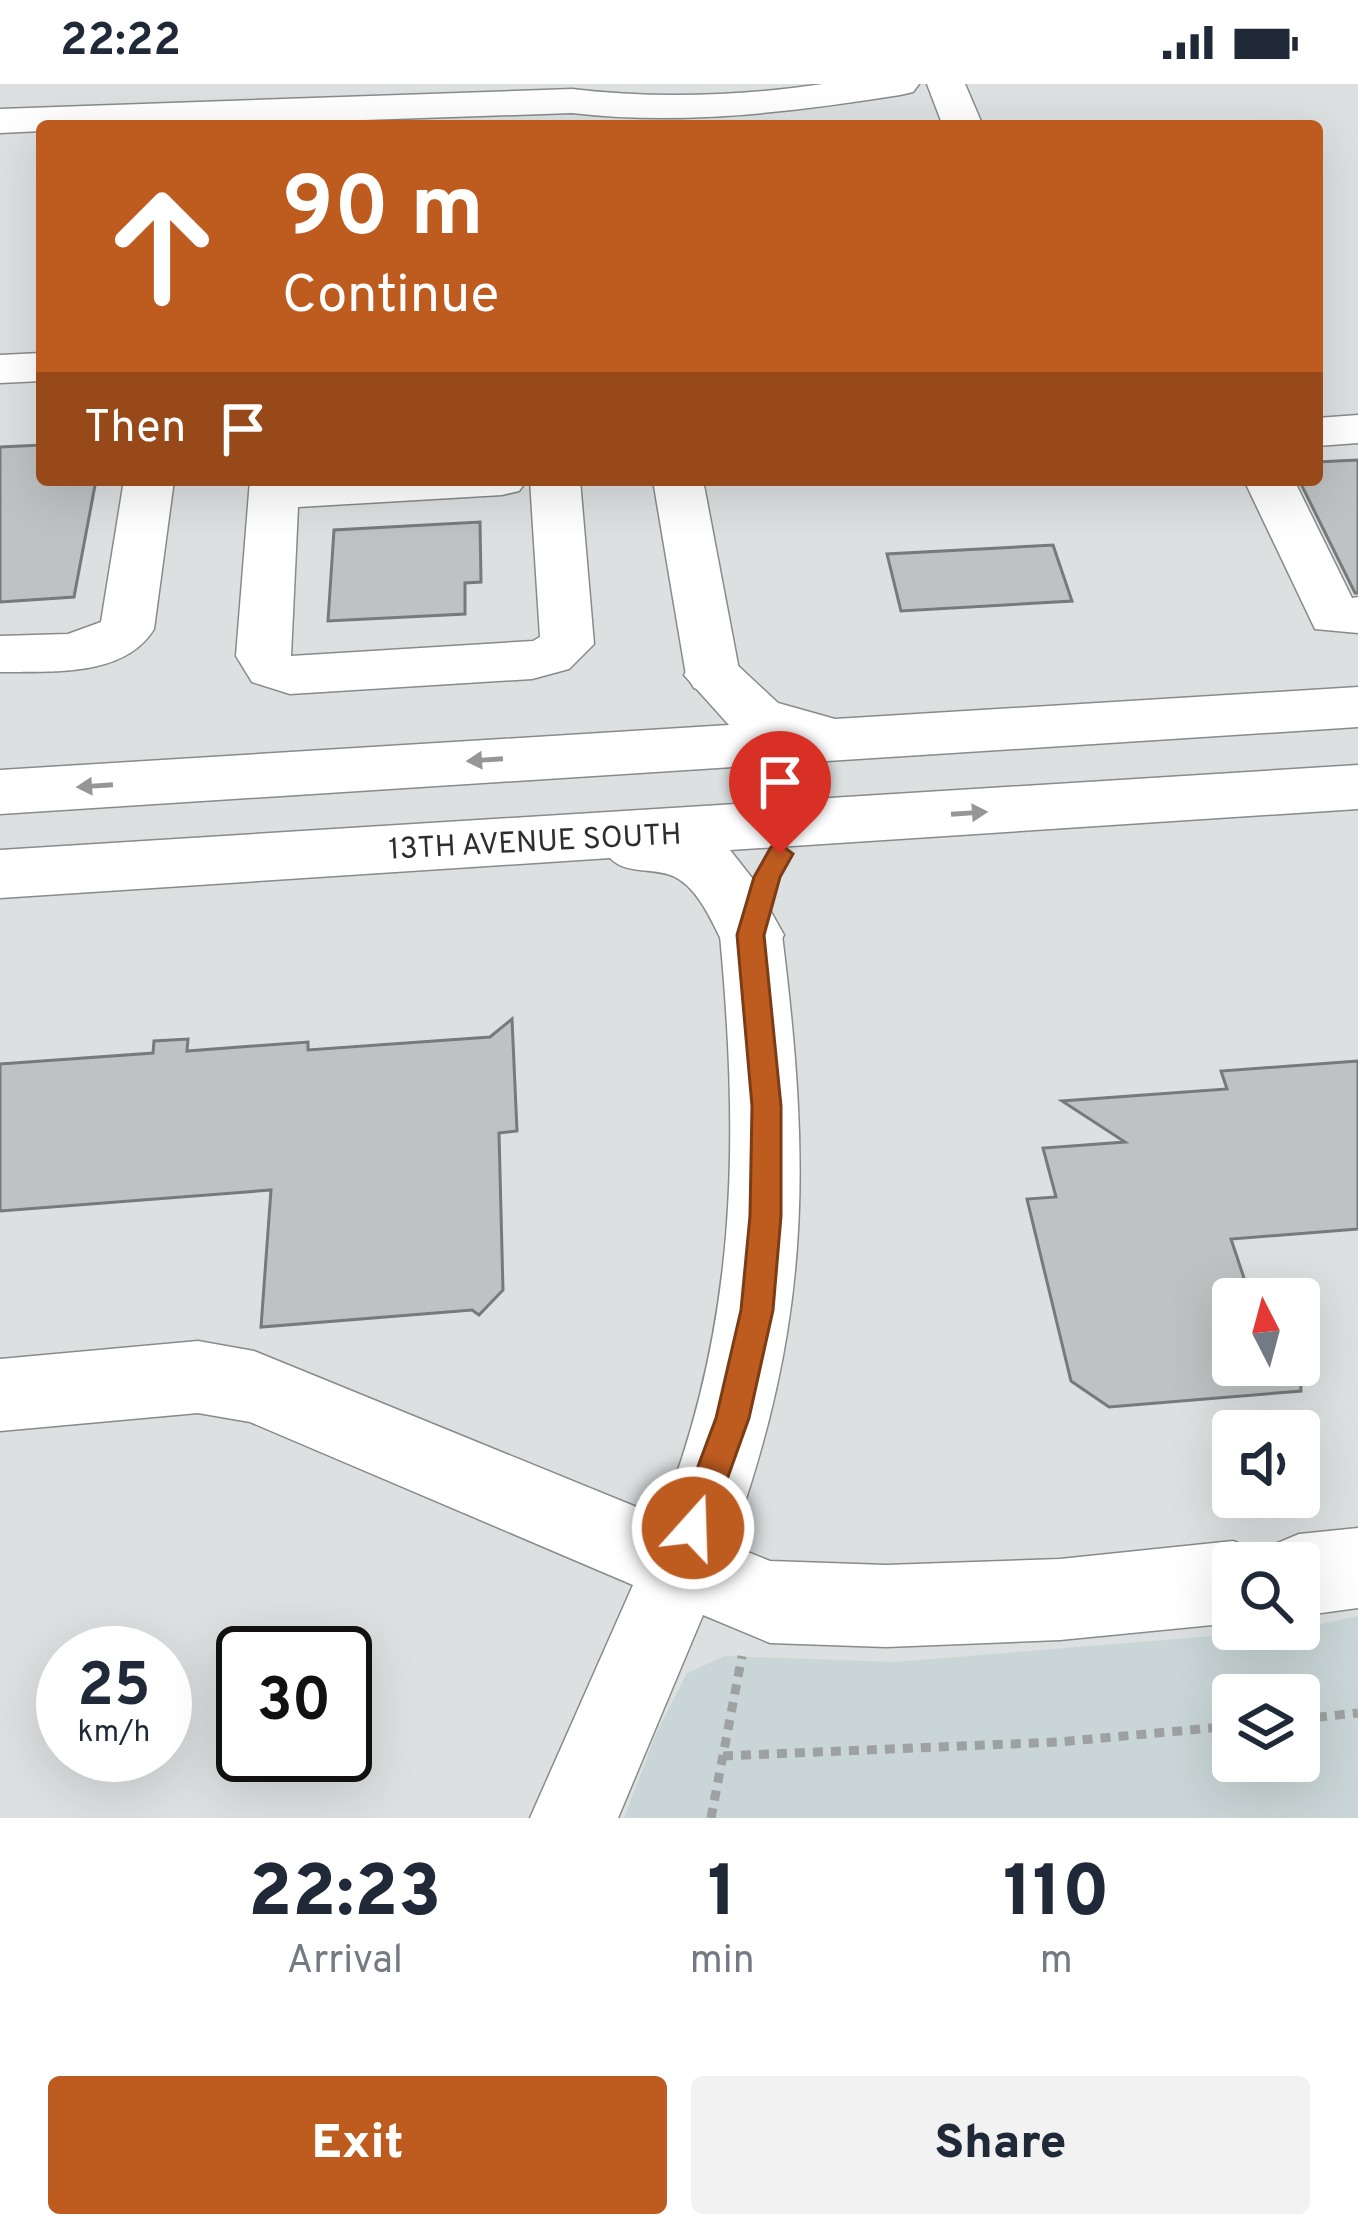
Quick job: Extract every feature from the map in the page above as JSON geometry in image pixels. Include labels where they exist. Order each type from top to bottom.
[{"type":"main road","points":[[0,792],[601,752],[724,708],[846,740],[1358,707]]},
{"type":"main road","points":[[204,861],[354,812],[664,788],[690,778],[724,708]]},
{"type":"main road","points":[[751,935],[720,848],[746,808],[780,789],[814,780],[1053,764],[1228,716]]},
{"type":"main road","name":"13TH AVENUE SOUTH","points":[[0,874],[530,841],[720,848],[852,820],[1358,787]]},
{"type":"main road","points":[[751,935],[767,877],[780,854],[802,838],[852,820]]},
{"type":"street","points":[[12,84],[0,121],[572,101],[623,107],[772,103],[834,86],[900,84]]},
{"type":"street","points":[[572,101],[643,84]]},
{"type":"street","points":[[946,84],[961,120]]},
{"type":"street","points":[[0,369],[36,367]]},
{"type":"street","points":[[1323,432],[1358,429]]},
{"type":"street","points":[[1323,455],[1358,453]]},
{"type":"street","points":[[0,654],[84,649],[115,642],[127,629],[148,486]]},
{"type":"street","points":[[274,486],[263,656],[271,669],[290,675],[532,660],[567,644],[555,486]]},
{"type":"street","points":[[679,486],[724,708]]},
{"type":"street","points":[[1272,486],[1334,616],[1358,615]]},
{"type":"street","points":[[574,1818],[680,1565],[732,1418],[757,1310],[766,1216],[766,1106],[751,935]]},
{"type":"street","points":[[0,1395],[199,1377],[254,1387],[770,1602],[843,1607],[1014,1601],[1212,1584]]},
{"type":"street","points":[[1320,1573],[1358,1568]]},
{"type":"path","points":[[711,1818],[742,1657]]},
{"type":"path","points":[[1320,1717],[1358,1714]]},
{"type":"path","points":[[723,1756],[1059,1742],[1212,1728]]},
{"type":"shaded area","points":[[1358,1616],[1358,1818],[624,1818],[656,1734],[687,1673],[725,1656],[895,1662],[1212,1636],[1212,1650],[1320,1650],[1320,1624]]},
{"type":"building","points":[[36,445],[36,486],[95,486],[74,597],[0,602],[0,447]]},
{"type":"building","points":[[1358,460],[1358,593],[1302,486],[1323,486],[1323,462]]},
{"type":"building","points":[[480,522],[481,582],[465,583],[465,614],[328,621],[334,530]]},
{"type":"building","points":[[1053,545],[1072,601],[901,611],[887,554]]},
{"type":"building","points":[[512,1019],[517,1131],[499,1133],[503,1290],[479,1315],[472,1310],[261,1327],[271,1190],[0,1211],[0,1064],[153,1053],[154,1041],[188,1039],[187,1051],[308,1042],[308,1050],[490,1037]]},
{"type":"building","points":[[1358,1061],[1358,1229],[1231,1239],[1244,1278],[1212,1278],[1212,1386],[1301,1386],[1301,1391],[1109,1407],[1071,1381],[1027,1199],[1056,1197],[1043,1148],[1125,1142],[1062,1101],[1227,1089],[1221,1071]]},
{"type":"route","points":[[693,1528],[732,1418],[757,1310],[766,1216],[766,1106],[751,935],[767,877],[780,854]]}]
